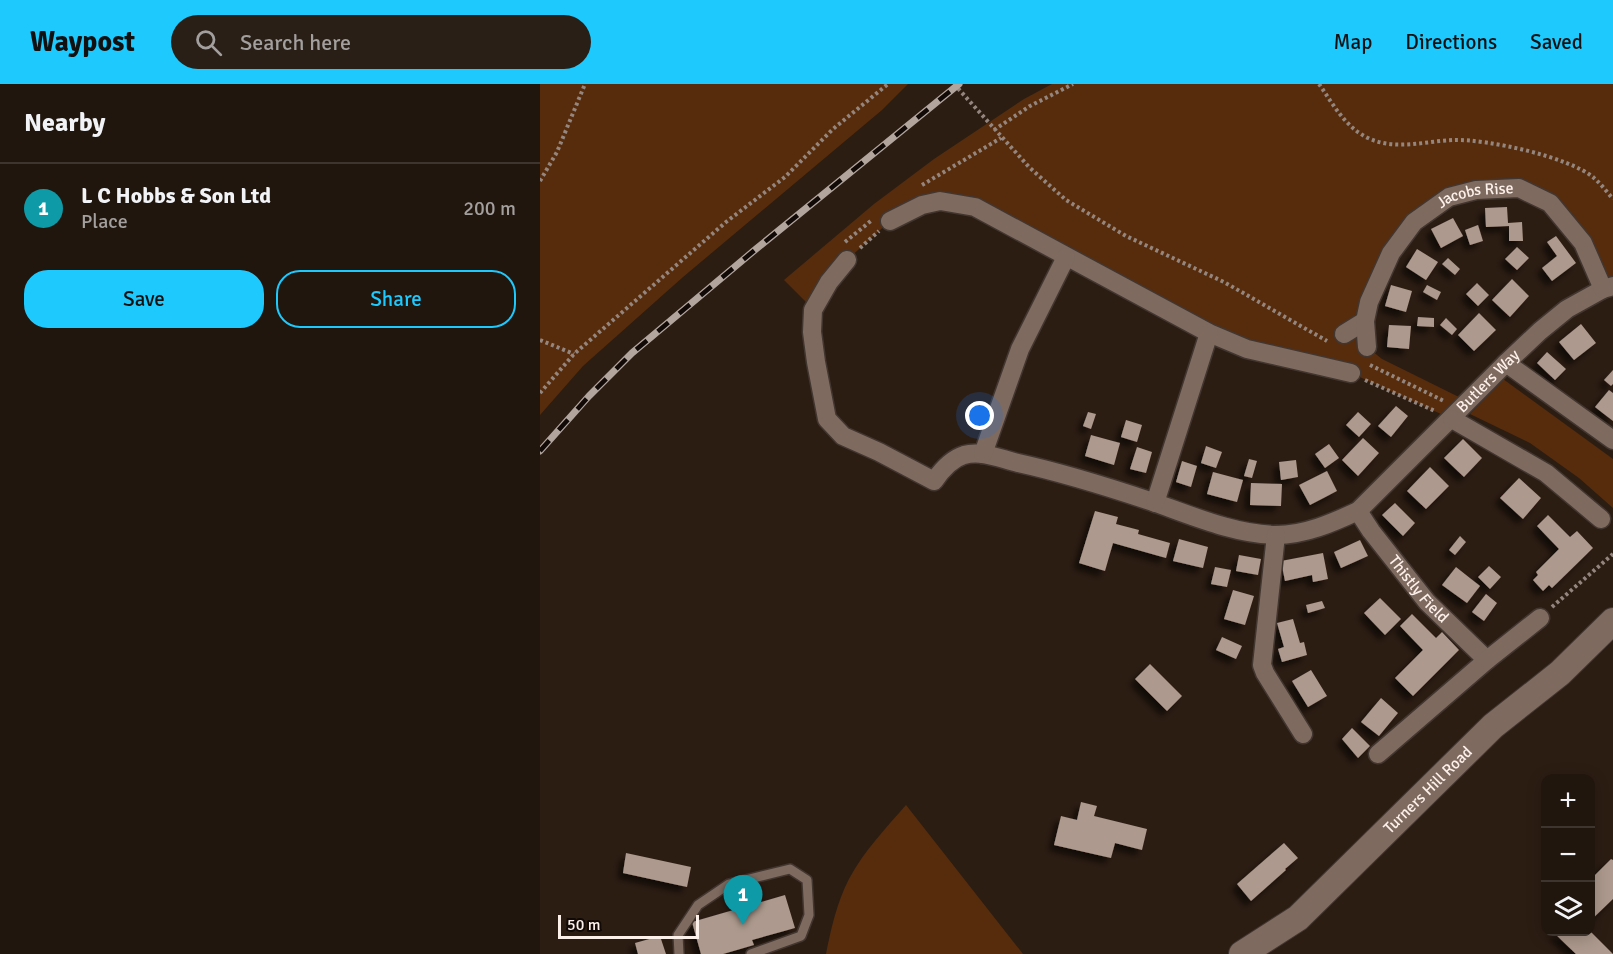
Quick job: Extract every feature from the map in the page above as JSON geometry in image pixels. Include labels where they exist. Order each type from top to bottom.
[{"type":"main road","name":"Turners Hill Road","points":[[1242,954],[1298,918],[1493,726],[1560,673],[1613,621]]},
{"type":"street","name":"Jacobs Rise","points":[[1367,356],[1365,321],[1369,302],[1386,262],[1414,222],[1449,197],[1476,190],[1519,188],[1550,203],[1583,243],[1608,288]]},
{"type":"street","points":[[890,221],[922,205],[940,201],[975,207],[1209,333],[1247,349],[1351,374]]},
{"type":"street","points":[[983,454],[1020,349],[1066,257]]},
{"type":"street","points":[[847,260],[829,282],[813,310],[812,332],[827,418],[843,436],[934,481],[942,469],[963,455],[983,454],[1064,473],[1206,521],[1252,532],[1276,535],[1299,534],[1359,512],[1457,414]]},
{"type":"street","name":"Butlers Way","points":[[1601,519],[1545,473],[1457,414],[1540,331],[1567,309],[1608,288]]},
{"type":"street","points":[[1338,339],[1365,321]]},
{"type":"street","points":[[1155,503],[1209,333]]},
{"type":"street","points":[[1506,363],[1613,440]]},
{"type":"street","name":"Thistly Field","points":[[1359,512],[1371,531],[1427,602],[1487,660]]},
{"type":"street","points":[[1276,535],[1262,665],[1265,674],[1303,734]]},
{"type":"street","points":[[1378,754],[1487,660],[1540,618]]},
{"type":"lane","points":[[679,954],[678,935],[698,905],[729,884],[790,869],[807,880],[809,915],[801,936],[751,954]]},
{"type":"path","points":[[540,181],[557,152],[585,84]]},
{"type":"path","points":[[540,393],[574,354],[726,222],[785,177],[833,129],[888,84]]},
{"type":"path","points":[[954,84],[1029,167],[1066,200],[1126,236],[1338,339]]},
{"type":"path","points":[[994,130],[1030,106],[1073,84]]},
{"type":"path","points":[[1319,84],[1354,130],[1369,138],[1399,144],[1454,140],[1488,142],[1524,150],[1571,164],[1593,177],[1613,198]]},
{"type":"path","points":[[847,260],[890,221]]},
{"type":"path","points":[[540,340],[574,354]]},
{"type":"path","points":[[1367,356],[1457,414]]},
{"type":"path","points":[[1351,374],[1457,414]]},
{"type":"path","points":[[1540,618],[1613,554]]},
{"type":"shaded area","points":[[540,84],[908,84],[882,110],[683,277],[583,366],[540,415]]},
{"type":"shaded area","points":[[1052,84],[1613,84],[1613,286],[1583,243],[1519,188],[1476,190],[1414,222],[1377,282],[1367,347],[1382,359],[1467,401],[1452,419],[1351,373],[1247,349],[1066,257],[940,201],[890,221],[806,302],[784,280],[874,204],[934,159],[1024,99]]},
{"type":"shaded area","points":[[1503,379],[1613,459],[1613,508],[1579,478],[1530,443],[1470,414]]},
{"type":"shaded area","points":[[906,805],[1023,954],[826,954],[832,925],[849,879],[868,849]]},
{"type":"building","points":[[1507,207],[1508,223],[1522,222],[1523,241],[1509,241],[1509,226],[1486,227],[1485,208]]},
{"type":"building","points":[[1453,218],[1463,236],[1441,248],[1431,229]]},
{"type":"building","points":[[1478,225],[1483,241],[1470,245],[1465,230]]},
{"type":"building","points":[[1556,236],[1576,263],[1552,281],[1542,268],[1557,256],[1547,242]]},
{"type":"building","points":[[1517,247],[1529,258],[1517,270],[1505,259]]},
{"type":"building","points":[[1417,249],[1438,262],[1426,280],[1406,267]]},
{"type":"building","points":[[1448,258],[1460,269],[1455,275],[1442,264]]},
{"type":"building","points":[[1512,279],[1529,296],[1510,317],[1492,300]]},
{"type":"building","points":[[1477,283],[1489,295],[1478,306],[1466,294]]},
{"type":"building","points":[[1391,285],[1412,291],[1406,312],[1385,306]]},
{"type":"building","points":[[1427,285],[1441,292],[1437,300],[1423,292]]},
{"type":"building","points":[[1479,313],[1496,330],[1474,351],[1458,335]]},
{"type":"building","points":[[1418,317],[1434,318],[1434,327],[1417,326]]},
{"type":"building","points":[[1446,318],[1457,329],[1452,335],[1440,325]]},
{"type":"building","points":[[1581,324],[1596,343],[1574,360],[1559,342]]},
{"type":"building","points":[[1389,325],[1411,326],[1409,349],[1387,347]]},
{"type":"building","points":[[1547,352],[1566,369],[1555,380],[1537,363]]},
{"type":"building","points":[[1613,370],[1613,384],[1611,386],[1604,380]]},
{"type":"building","points":[[1609,390],[1613,393],[1613,421],[1595,407]]},
{"type":"building","points":[[1396,406],[1408,416],[1391,437],[1378,426]]},
{"type":"building","points":[[1088,412],[1096,414],[1091,429],[1083,426]]},
{"type":"building","points":[[1358,412],[1371,424],[1359,437],[1346,425]]},
{"type":"building","points":[[1126,420],[1142,425],[1137,442],[1121,437]]},
{"type":"building","points":[[1091,435],[1120,443],[1114,465],[1085,456]]},
{"type":"building","points":[[1363,438],[1379,453],[1358,476],[1342,460]]},
{"type":"building","points":[[1463,439],[1482,458],[1464,477],[1444,458]]},
{"type":"building","points":[[1329,444],[1339,458],[1325,468],[1315,454]]},
{"type":"building","points":[[1206,446],[1222,452],[1216,468],[1201,463]]},
{"type":"building","points":[[1137,447],[1152,452],[1146,473],[1130,469]]},
{"type":"building","points":[[1249,459],[1257,461],[1252,478],[1244,476]]},
{"type":"building","points":[[1296,460],[1298,477],[1281,480],[1279,462]]},
{"type":"building","points":[[1182,461],[1197,466],[1191,487],[1176,482]]},
{"type":"building","points":[[1430,467],[1449,486],[1426,509],[1407,491]]},
{"type":"building","points":[[1327,471],[1337,491],[1310,505],[1299,485]]},
{"type":"building","points":[[1213,472],[1243,480],[1237,502],[1207,494]]},
{"type":"building","points":[[1519,478],[1541,498],[1523,519],[1500,498]]},
{"type":"building","points":[[1251,483],[1282,484],[1281,506],[1250,505]]},
{"type":"building","points":[[1395,503],[1415,523],[1403,536],[1382,515]]},
{"type":"building","points":[[1095,511],[1118,517],[1116,524],[1139,530],[1138,534],[1170,543],[1166,558],[1113,543],[1105,571],[1079,563]]},
{"type":"building","points":[[1548,515],[1570,537],[1577,531],[1593,548],[1552,588],[1549,585],[1543,591],[1533,580],[1538,575],[1536,572],[1559,549],[1537,526]]},
{"type":"building","points":[[1460,536],[1466,542],[1455,555],[1449,550]]},
{"type":"building","points":[[1179,539],[1208,547],[1203,568],[1173,561]]},
{"type":"building","points":[[1360,540],[1368,556],[1341,568],[1334,552]]},
{"type":"building","points":[[1323,553],[1328,579],[1313,582],[1312,575],[1285,581],[1281,561]]},
{"type":"building","points":[[1239,555],[1261,559],[1258,575],[1236,571]]},
{"type":"building","points":[[1489,566],[1501,577],[1490,589],[1478,577]]},
{"type":"building","points":[[1215,567],[1231,570],[1227,587],[1211,584]]},
{"type":"building","points":[[1456,567],[1480,586],[1467,603],[1442,585]]},
{"type":"building","points":[[1233,590],[1254,596],[1245,625],[1224,619]]},
{"type":"building","points":[[1486,594],[1497,603],[1484,621],[1472,612]]},
{"type":"building","points":[[1380,598],[1401,619],[1385,635],[1364,613]]},
{"type":"building","points":[[1322,601],[1325,608],[1308,613],[1306,605]]},
{"type":"building","points":[[1412,614],[1436,638],[1442,632],[1459,650],[1413,696],[1395,678],[1423,650],[1400,626]]},
{"type":"building","points":[[1293,619],[1300,643],[1304,642],[1307,655],[1282,662],[1278,649],[1284,647],[1277,623]]},
{"type":"building","points":[[1222,637],[1242,646],[1236,659],[1216,650]]},
{"type":"building","points":[[1150,664],[1182,696],[1167,711],[1135,679]]},
{"type":"building","points":[[1311,670],[1327,696],[1308,707],[1292,681]]},
{"type":"building","points":[[1381,698],[1398,713],[1379,736],[1361,722]]},
{"type":"building","points":[[1352,728],[1370,746],[1358,758],[1342,739]]},
{"type":"building","points":[[1081,802],[1097,806],[1094,816],[1147,829],[1142,850],[1115,843],[1111,858],[1054,845],[1061,816],[1077,820]]},
{"type":"building","points":[[1284,843],[1298,858],[1251,901],[1237,884]]},
{"type":"building","points":[[626,853],[691,867],[687,887],[623,873]]},
{"type":"building","points":[[1611,859],[1613,860],[1613,899],[1595,916],[1595,882],[1595,875]]},
{"type":"building","points":[[785,895],[795,928],[752,940],[754,945],[723,954],[701,954],[692,922]]},
{"type":"building","points":[[660,936],[666,954],[638,954],[635,943]]},
{"type":"building","points":[[1557,936],[1595,936],[1613,954],[1576,954]]},
{"type":"railway","points":[[540,451],[589,396],[632,353],[959,84]]},
{"type":"place","name":"L C Hobbs & Son Ltd","points":[[743,925]]}]
